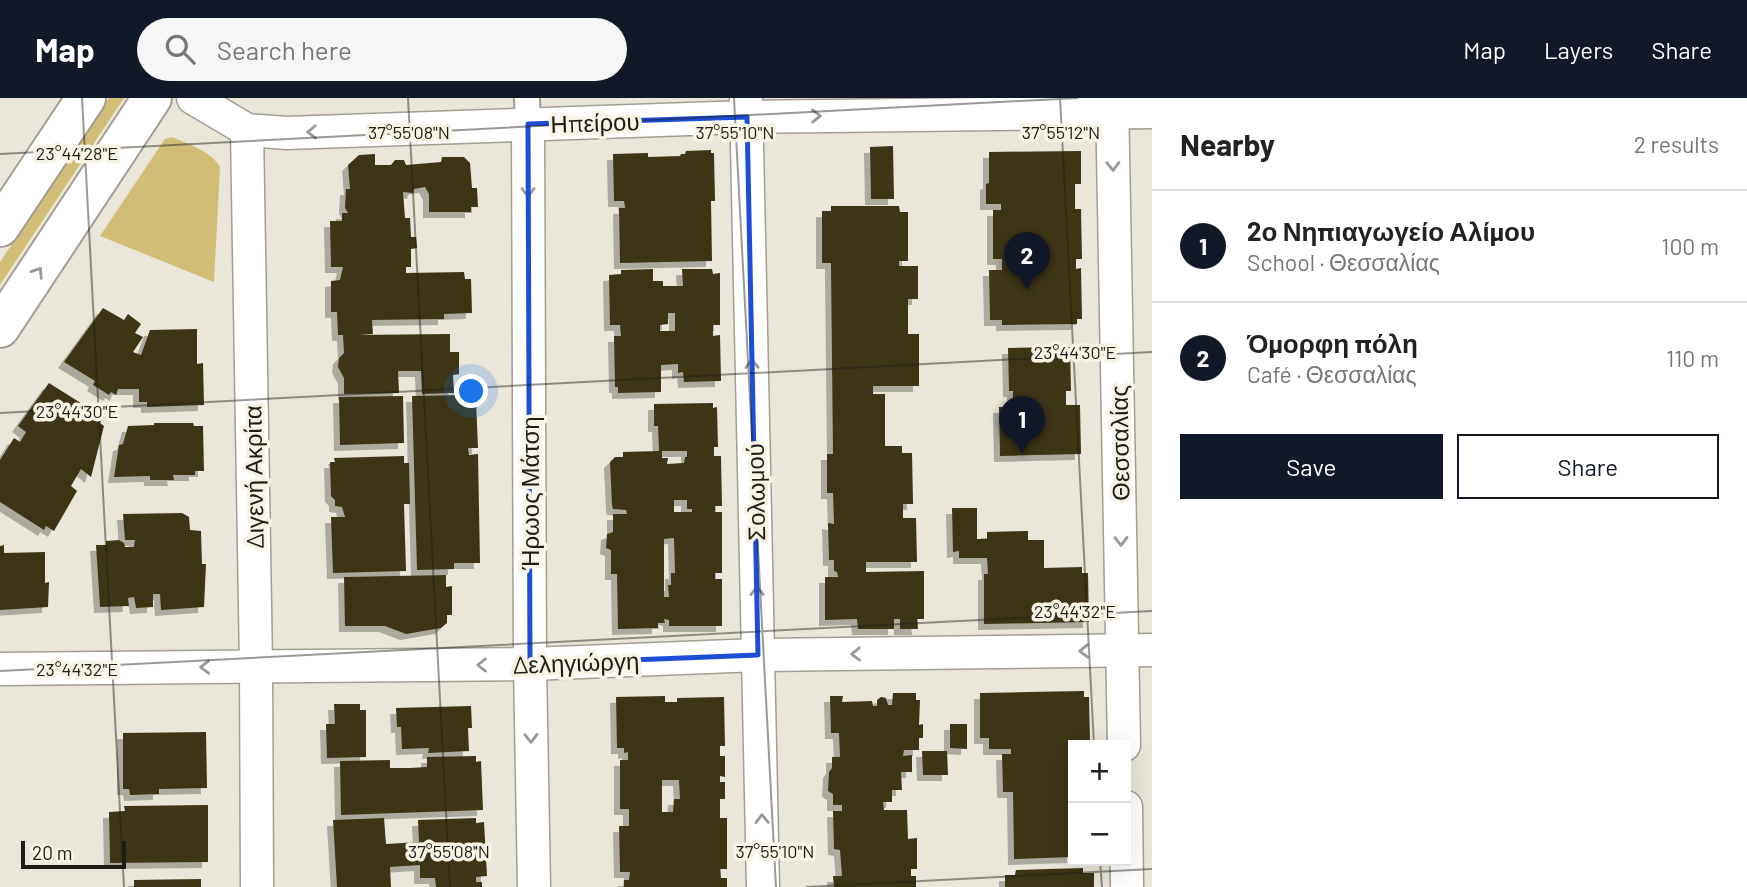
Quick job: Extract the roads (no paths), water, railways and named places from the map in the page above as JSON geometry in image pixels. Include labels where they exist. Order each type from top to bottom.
[{"type":"street","points":[[0,227],[86,98]]},
{"type":"street","points":[[0,328],[152,98]]},
{"type":"street","points":[[193,98],[247,130]]},
{"type":"street","name":"Ηπείρου","points":[[247,130],[287,133],[527,111],[1112,105],[1152,113]]},
{"type":"street","name":"Θεσσαλίας","points":[[1112,105],[1137,650],[1126,740]]},
{"type":"street","name":"Σολωμού","points":[[746,108],[763,887]]},
{"type":"street","name":"Ήρωος Μάτση","points":[[527,111],[534,887]]},
{"type":"street","name":"Διγενή Ακρίτα","points":[[247,130],[257,887]]},
{"type":"street","name":"Δεληγιώργη","points":[[0,669],[530,664],[758,655],[1137,650]]},
{"type":"street","points":[[1127,866],[1127,887]]},
{"type":"place","name":"Όμορφη πόλη","points":[[1027,290]]},
{"type":"place","name":"2ο Νηπιαγωγείο Αλίμου","points":[[1022,454]]}]
